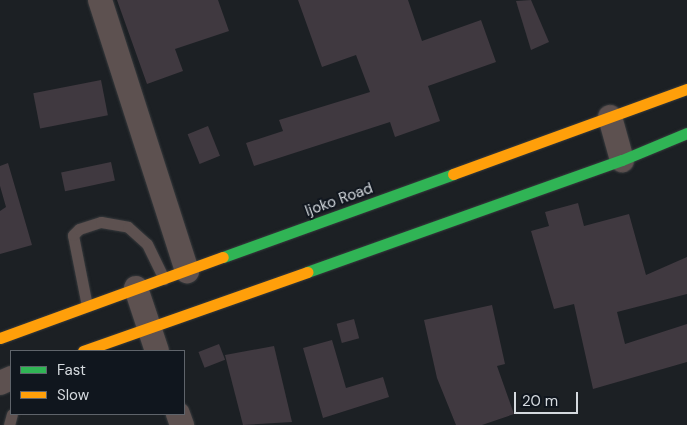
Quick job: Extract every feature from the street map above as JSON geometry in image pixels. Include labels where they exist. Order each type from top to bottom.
[{"type":"main road","name":"Ijoko Road","points":[[0,338],[687,89]]},
{"type":"main road","points":[[86,350],[622,160],[687,133]]},
{"type":"street","points":[[100,0],[188,271]]},
{"type":"street","points":[[610,117],[622,160]]},
{"type":"street","points":[[136,288],[157,350]]},
{"type":"lane","points":[[87,306],[72,235],[79,229],[101,222],[128,227],[147,244],[164,279]]},
{"type":"building","points":[[117,0],[218,0],[229,31],[175,49],[183,71],[147,84]]},
{"type":"building","points":[[298,0],[408,0],[422,41],[481,20],[496,62],[428,86],[440,121],[395,137],[390,122],[254,166],[246,143],[283,131],[279,120],[370,92],[356,55],[322,67]]},
{"type":"building","points":[[531,0],[549,42],[531,50],[516,1]]},
{"type":"building","points":[[101,80],[108,115],[40,129],[33,93]]},
{"type":"building","points":[[208,126],[220,156],[200,164],[188,134]]},
{"type":"building","points":[[111,162],[115,181],[65,191],[61,173]]},
{"type":"building","points":[[8,163],[32,245],[0,254],[0,211],[6,207],[0,186],[0,166]]},
{"type":"building","points":[[578,203],[584,226],[629,214],[646,275],[687,257],[687,294],[617,312],[625,344],[687,324],[687,362],[593,389],[574,304],[554,309],[531,231],[549,226],[545,212]]},
{"type":"building","points":[[492,305],[505,364],[497,366],[514,414],[482,425],[456,425],[437,378],[424,320]]},
{"type":"building","points":[[354,319],[359,338],[342,343],[337,324]]},
{"type":"building","points":[[332,340],[346,388],[383,377],[389,397],[323,418],[303,348]]},
{"type":"building","points":[[219,344],[225,360],[205,368],[198,352]]},
{"type":"building","points":[[274,346],[292,422],[243,425],[225,355]]},
{"type":"traffic: fast","points":[[307,272],[622,160],[687,133]]},
{"type":"traffic: fast","points":[[223,257],[453,174]]},
{"type":"traffic: slow","points":[[453,174],[687,89]]},
{"type":"traffic: slow","points":[[0,338],[223,257]]},
{"type":"traffic: slow","points":[[86,350],[307,272]]}]
